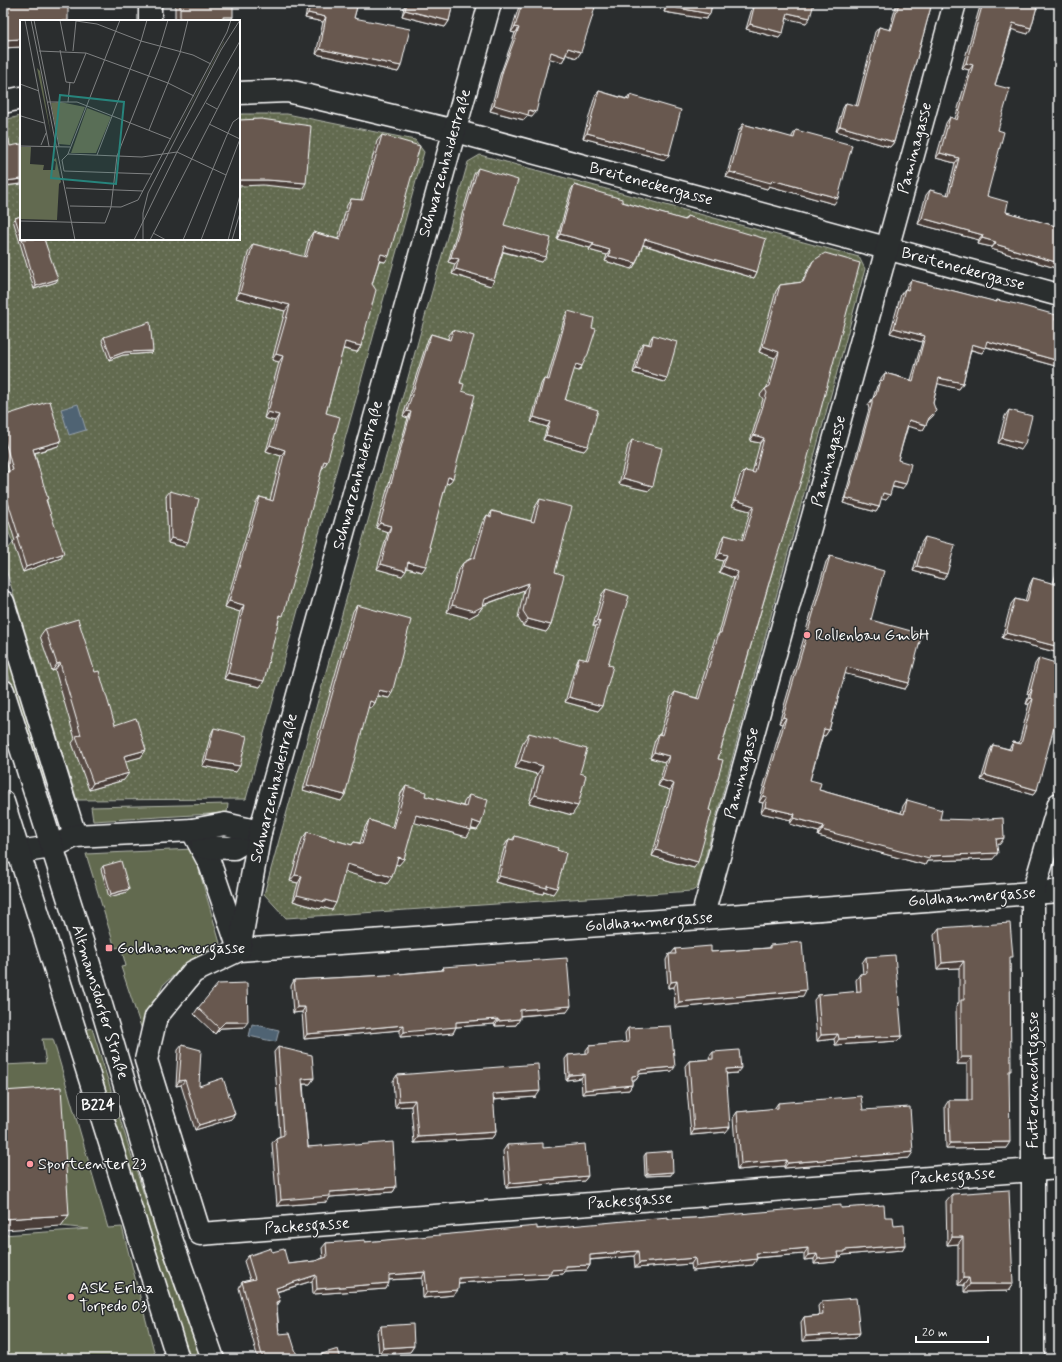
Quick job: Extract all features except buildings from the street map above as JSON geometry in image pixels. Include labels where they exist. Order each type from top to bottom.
[{"type":"street","points":[[150,3],[150,20]]},
{"type":"street","name":"Schwarzenhaidestraße","points":[[239,950],[260,832],[490,3]]},
{"type":"street","name":"Paminagasse","points":[[702,918],[955,3]]},
{"type":"street","name":"Breiteneckergasse","points":[[240,93],[288,91],[455,131],[1059,295]]},
{"type":"street","points":[[3,102],[20,98]]},
{"type":"street","points":[[3,602],[75,836]]},
{"type":"street","name":"Altmannsdorfer Straße","points":[[3,691],[86,954],[167,1227],[213,1359]]},
{"type":"street","name":"Altmannsdorfer Straße","points":[[3,802],[11,852],[178,1359]]},
{"type":"street","name":"Futterknechtgasse","points":[[1033,1359],[1033,893],[1059,804]]},
{"type":"street","points":[[11,852],[52,847],[75,836],[197,839],[225,824],[260,832]]},
{"type":"street","points":[[197,839],[210,864],[239,950]]},
{"type":"street","name":"Goldhammergasse","points":[[156,1017],[193,972],[239,950],[702,918],[1059,891]]},
{"type":"street","name":"Altmannsdorfer Straße","points":[[156,1017],[146,1060],[200,1234]]},
{"type":"street","name":"Packesgasse","points":[[200,1234],[1059,1168]]},
{"type":"green space","points":[[240,114],[287,114],[415,140],[424,152],[246,799],[77,800],[3,560],[3,555],[13,543],[3,518],[3,468],[6,461],[3,451],[3,120],[20,116],[20,240],[240,240]]},
{"type":"green space","points":[[480,155],[859,257],[865,269],[697,888],[692,891],[286,918],[264,894],[468,162]]},
{"type":"green space","points":[[3,635],[48,783],[42,784],[3,657]]},
{"type":"green space","points":[[228,804],[227,813],[93,821],[91,807]]},
{"type":"green space","points":[[193,849],[220,943],[189,961],[163,985],[142,1030],[121,967],[126,966],[121,947],[115,948],[86,854]]},
{"type":"green space","points":[[92,1028],[157,1236],[201,1359],[188,1359],[85,1030]]},
{"type":"green space","name":"ASK Erlaa Torpedo 03","points":[[42,1039],[53,1039],[108,1228],[122,1227],[156,1359],[3,1359],[3,1235],[89,1229],[61,1226],[3,1101],[3,1065],[46,1063]]},
{"type":"water","points":[[78,404],[86,430],[69,435],[61,409]]},
{"type":"water","points":[[252,1024],[279,1030],[276,1042],[249,1036]]},
{"type":"place","name":"Rollenbau GmbH","points":[[807,635]]},
{"type":"place","name":"Goldhammergasse","points":[[109,948]]},
{"type":"place","name":"Sportcenter 23","points":[[30,1164]]},
{"type":"place","name":"ASK Erlaa Torpedo 03","points":[[71,1297]]}]
